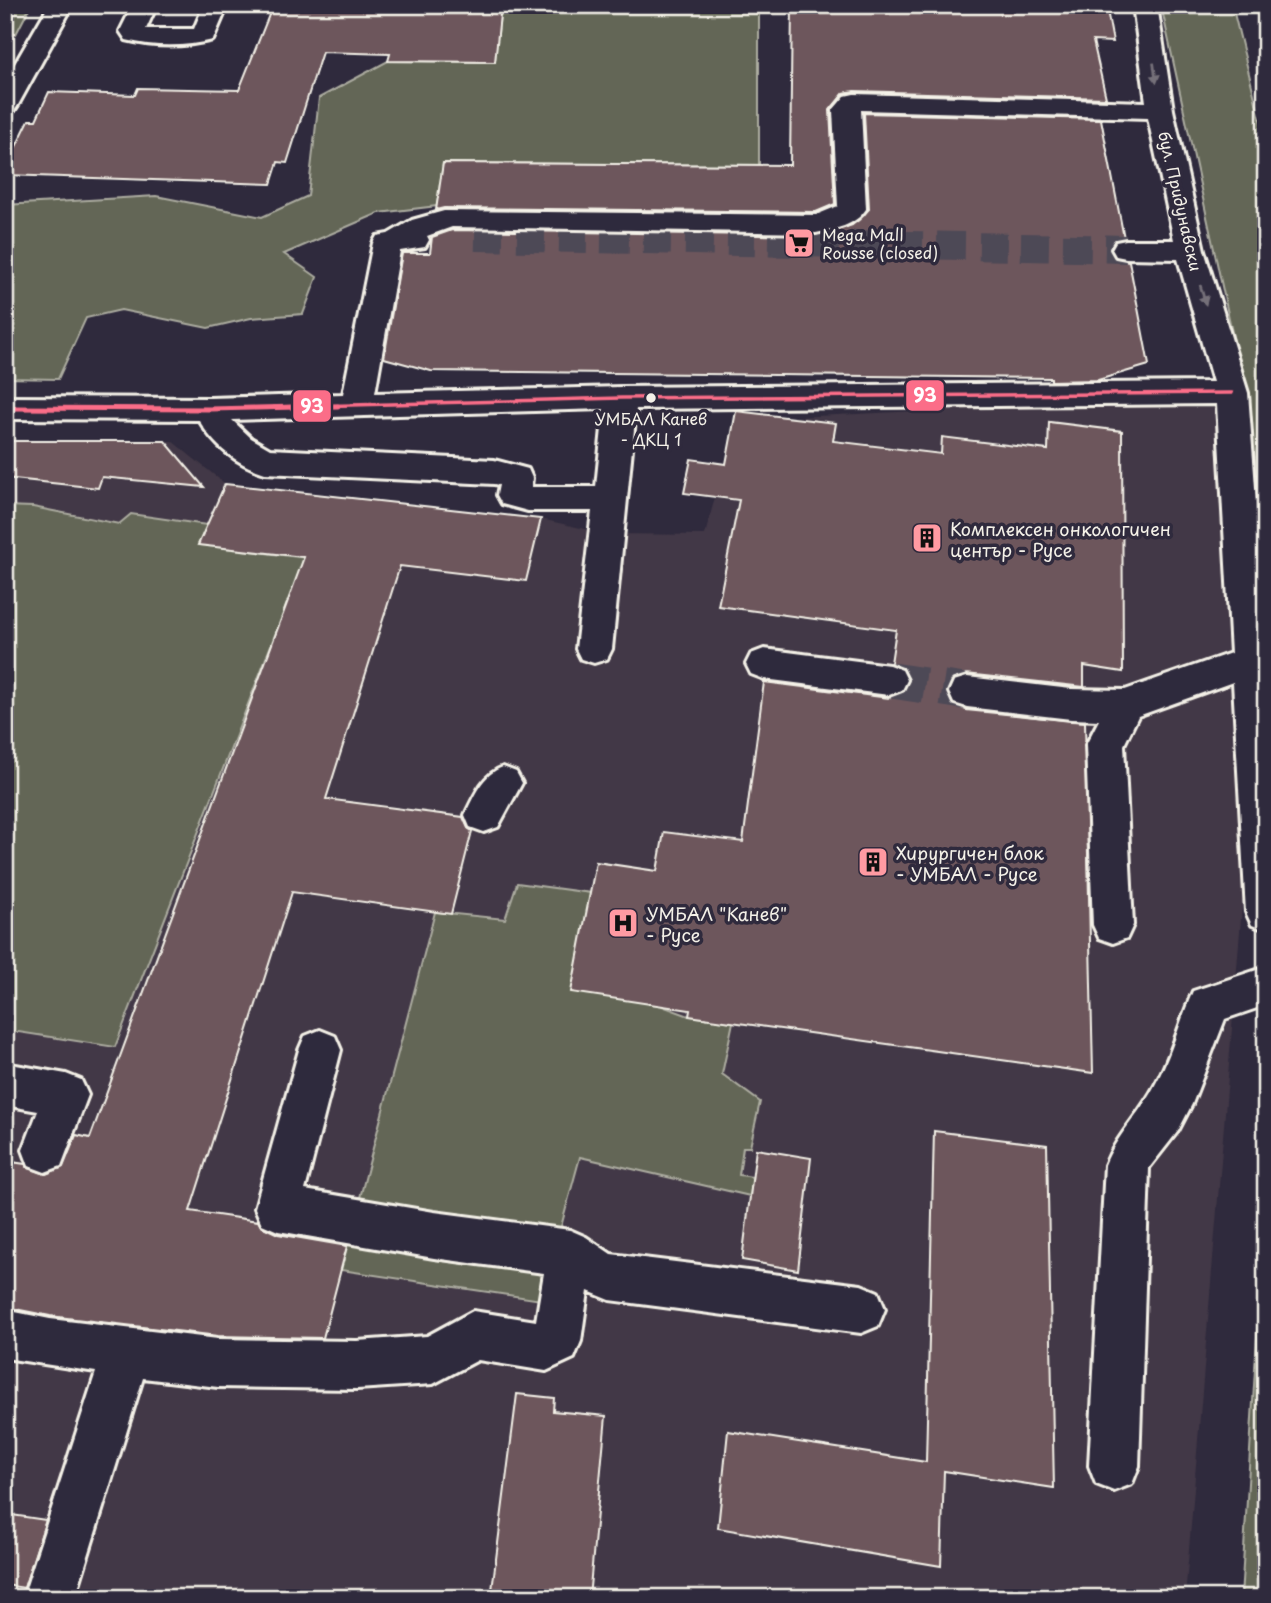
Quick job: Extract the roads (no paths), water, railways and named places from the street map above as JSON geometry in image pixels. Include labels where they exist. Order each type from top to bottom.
[{"type":"street","points":[[5,105],[61,5]]},
{"type":"street","points":[[145,5],[133,31],[135,35],[143,37],[204,35],[216,5]]},
{"type":"street","name":"бул. Придунавски","points":[[1145,5],[1160,110],[1191,250],[1232,393],[1266,912]]},
{"type":"street","points":[[396,242],[411,230],[427,223],[452,218],[816,224],[831,221],[845,216],[852,209],[846,110],[854,102],[1160,110]]},
{"type":"street","points":[[357,406],[387,243],[429,238],[475,237]]},
{"type":"street","points":[[1126,249],[1191,250]]},
{"type":"street","points":[[5,408],[210,409],[621,398],[1232,393]]},
{"type":"street","points":[[594,649],[621,398]]},
{"type":"street","points":[[210,409],[219,425],[247,453],[265,461],[494,472],[516,478],[514,495],[528,499],[612,499]]},
{"type":"street","points":[[967,692],[1071,704],[1125,705],[1251,661]]},
{"type":"street","points":[[764,664],[888,680]]},
{"type":"street","points":[[1113,925],[1105,745],[1125,705]]},
{"type":"street","points":[[484,816],[503,783]]},
{"type":"street","points":[[1114,1466],[1127,1165],[1133,1151],[1160,1119],[1180,1084],[1199,1043],[1208,1005],[1266,986]]},
{"type":"street","points":[[320,1050],[278,1208],[434,1235],[570,1253],[594,1270],[610,1277],[861,1309]]},
{"type":"street","points":[[5,1084],[66,1095],[45,1150]]},
{"type":"street","points":[[5,1334],[50,1343],[218,1363],[357,1365],[433,1360],[473,1335],[545,1347],[557,1341],[570,1253]]},
{"type":"street","points":[[49,1598],[127,1351]]},
{"type":"tunnel","points":[[475,237],[1126,249]]},
{"type":"tunnel","points":[[889,680],[967,692]]},
{"type":"place","name":"Mega Mall Rousse (closed)","points":[[799,243]]},
{"type":"place","name":"УМБАЛ Канев - ДКЦ 1","points":[[651,398]]},
{"type":"place","name":"Комплексен онкологичен център - Русе","points":[[927,538]]},
{"type":"place","name":"Хирургичен блок - УМБАЛ - Русе","points":[[873,862]]},
{"type":"place","name":"УМБАЛ \"Канев\" - Русе","points":[[623,923]]}]
